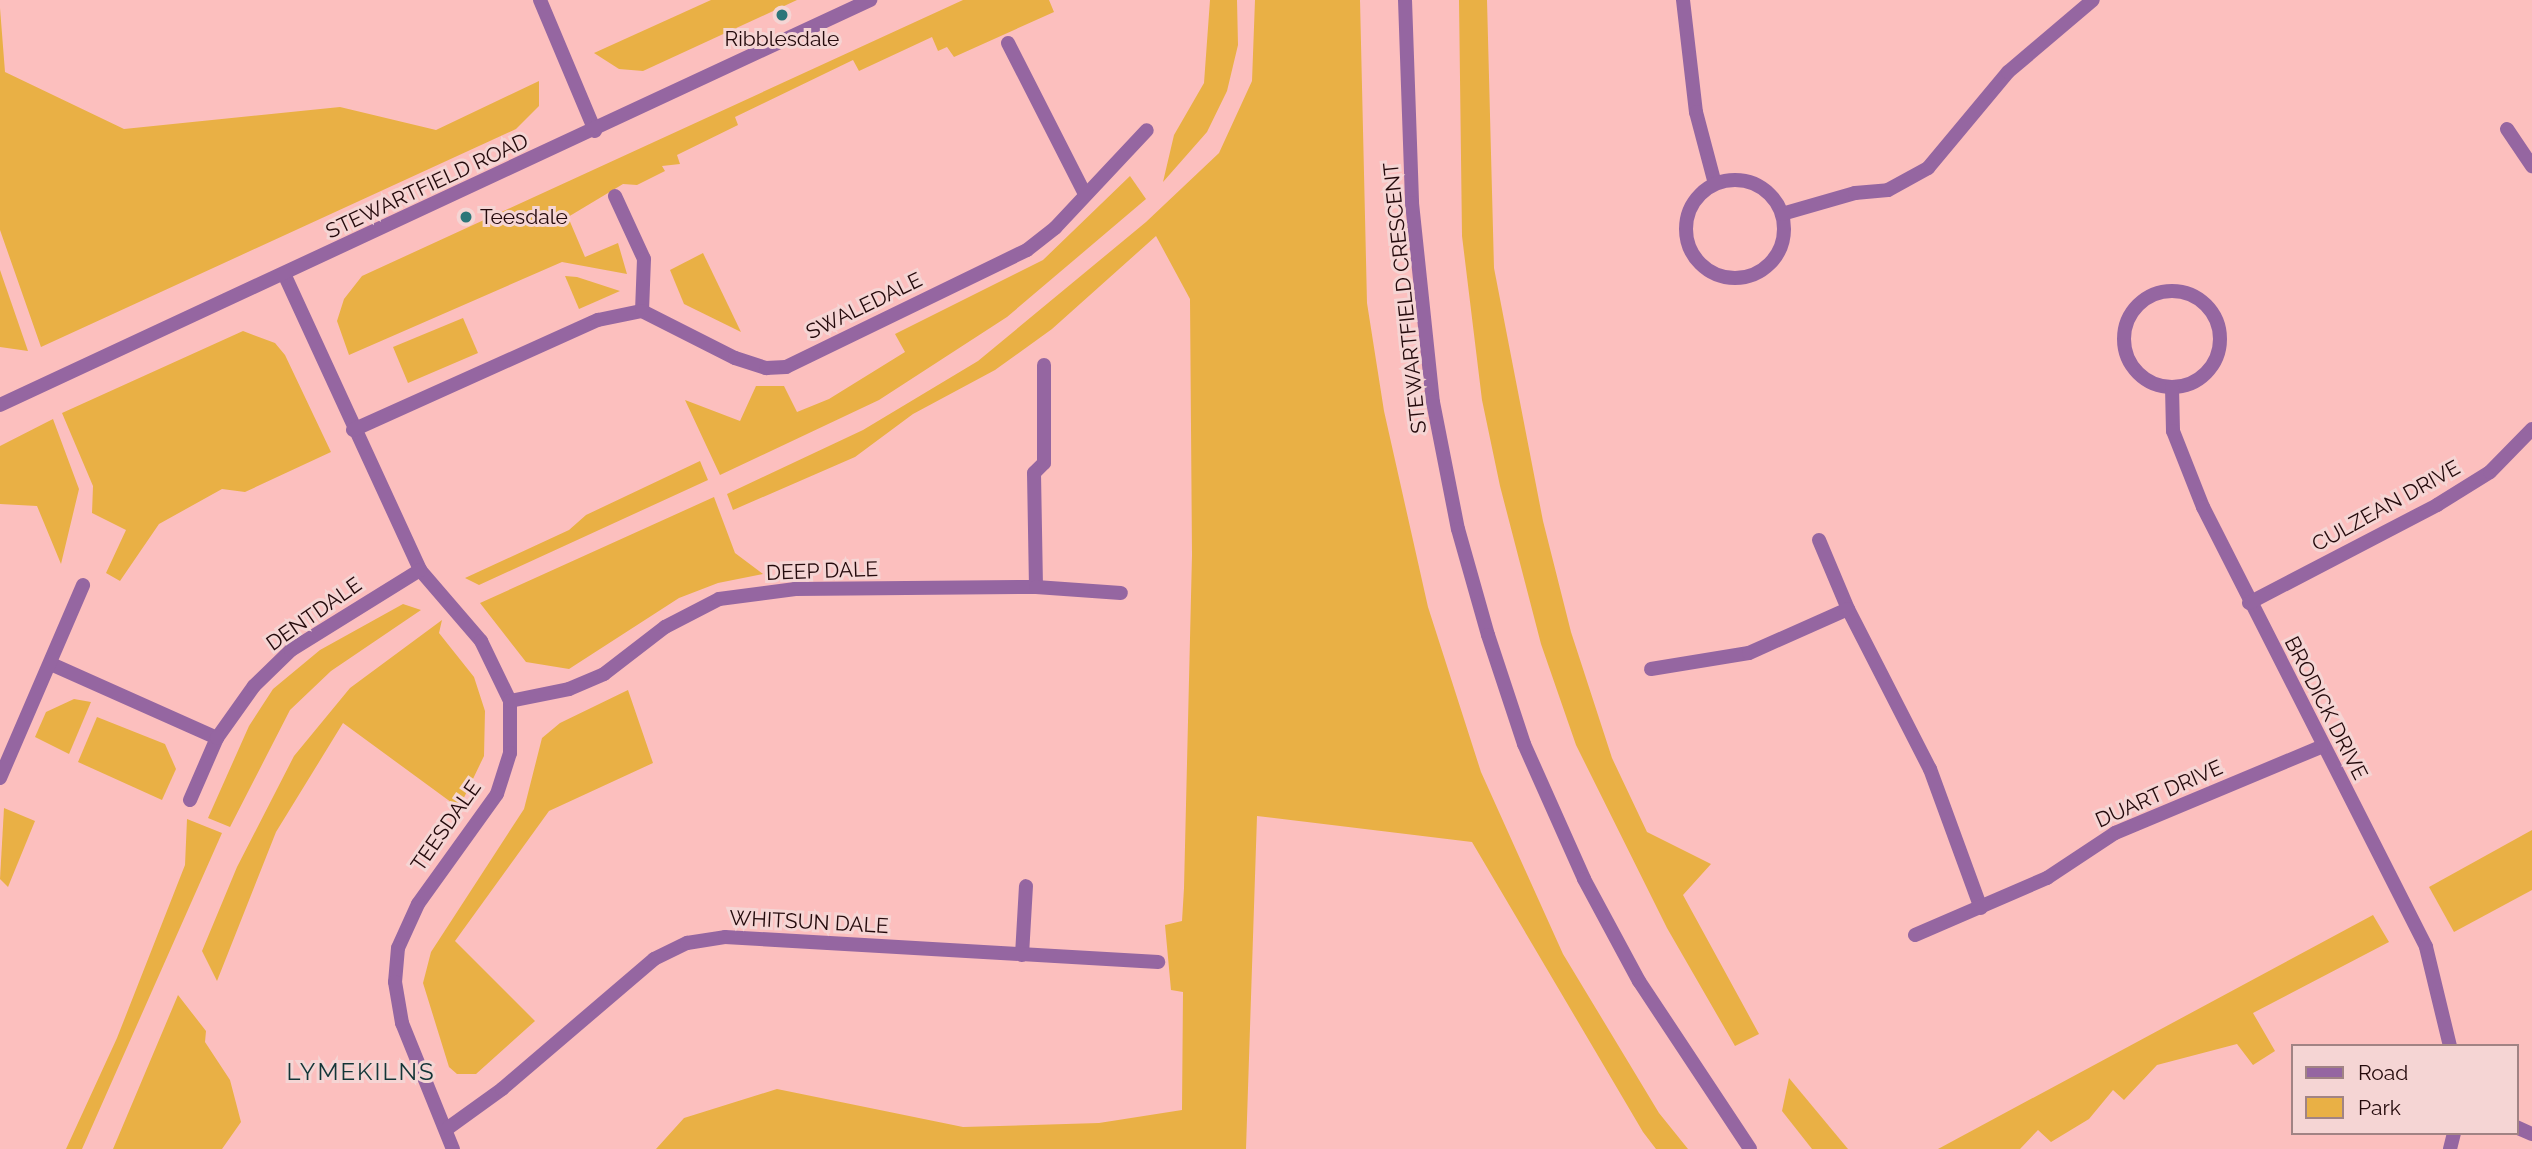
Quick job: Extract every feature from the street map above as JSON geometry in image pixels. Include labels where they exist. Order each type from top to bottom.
[{"type":"street","points":[[540,0],[595,131]]},
{"type":"street","name":"STEWARTFIELD ROAD","points":[[0,405],[285,276],[870,0]]},
{"type":"street","name":"STEWARTFIELD CRESCENT","points":[[1405,0],[1412,203],[1433,402],[1458,529],[1488,635],[1524,744],[1584,879],[1639,981],[1750,1149]]},
{"type":"street","points":[[1683,0],[1696,112],[1715,184]]},
{"type":"street","points":[[1782,214],[1855,193],[1888,190],[1928,168],[2008,72],[2093,0]]},
{"type":"street","points":[[1009,43],[1085,194]]},
{"type":"street","points":[[2507,129],[2532,166]]},
{"type":"street","name":"SWALEDALE","points":[[642,311],[735,358],[766,368],[786,367],[1027,250],[1147,130]]},
{"type":"street","points":[[1747,181],[1774,199],[1782,214],[1784,231],[1771,262],[1757,273],[1723,277],[1707,270],[1687,241],[1690,207],[1715,184],[1747,181]]},
{"type":"street","points":[[353,430],[598,320],[642,311],[644,259],[615,196]]},
{"type":"street","name":"TEESDALE","points":[[285,276],[353,430],[420,569],[481,641],[510,701],[510,753],[497,794],[418,904],[398,947],[395,982],[402,1023],[448,1128],[453,1149]]},
{"type":"street","points":[[2174,290],[2189,294],[2214,314],[2221,345],[2207,373],[2194,383],[2172,387],[2148,382],[2136,372],[2124,342],[2125,326],[2138,306],[2157,293],[2174,290]]},
{"type":"street","points":[[1036,587],[1034,472],[1044,463],[1044,365]]},
{"type":"street","name":"BRODICK DRIVE","points":[[2172,387],[2173,431],[2249,603],[2426,947],[2439,986],[2450,1044]]},
{"type":"street","name":"CULZEAN DRIVE","points":[[2249,603],[2437,505],[2490,472],[2532,429]]},
{"type":"street","points":[[1819,540],[1848,609],[1930,769],[1982,908]]},
{"type":"street","name":"DENTDALE","points":[[190,800],[217,738],[254,686],[291,650],[420,569]]},
{"type":"street","points":[[0,778],[83,586]]},
{"type":"street","name":"DEEP DALE","points":[[510,701],[569,689],[604,674],[665,627],[719,599],[795,589],[1036,587],[1121,593]]},
{"type":"street","points":[[1651,669],[1749,653],[1848,609]]},
{"type":"street","points":[[51,664],[217,738]]},
{"type":"street","name":"DUART DRIVE","points":[[1915,934],[1982,908],[2047,878],[2115,833],[2321,747]]},
{"type":"street","points":[[1022,955],[1026,886]]},
{"type":"street","name":"WHITSUN DALE","points":[[448,1128],[502,1089],[654,959],[687,943],[725,937],[1158,962]]},
{"type":"green space","points":[[711,0],[797,0],[643,71],[619,69],[594,53]]},
{"type":"green space","points":[[963,0],[1049,0],[1054,12],[954,57],[947,47],[938,51],[932,37],[859,71],[853,60],[735,117],[738,125],[677,155],[680,164],[662,166],[665,171],[637,185],[623,184],[568,217],[585,257],[618,243],[627,274],[562,262],[349,355],[337,321],[344,299],[362,276]]},
{"type":"green space","points":[[1210,0],[1237,0],[1238,45],[1227,91],[1207,132],[1163,182],[1174,135],[1204,83]]},
{"type":"green space","points":[[1255,0],[1360,0],[1367,303],[1384,411],[1428,607],[1481,772],[1563,954],[1659,1113],[1688,1149],[1656,1149],[1643,1132],[1472,842],[1257,816],[1246,1149],[656,1149],[684,1118],[777,1089],[963,1127],[1099,1123],[1182,1110],[1183,992],[1171,990],[1165,925],[1182,921],[1184,888],[1192,555],[1190,299],[1156,236],[1052,329],[995,370],[913,414],[855,457],[733,510],[727,494],[863,430],[978,361],[1146,222],[1219,153],[1252,81]]},
{"type":"green space","points":[[1459,0],[1487,0],[1494,268],[1543,521],[1571,632],[1612,758],[1647,832],[1711,864],[1683,895],[1759,1034],[1735,1046],[1667,928],[1576,745],[1541,644],[1500,486],[1482,400],[1462,236]]},
{"type":"green space","points":[[0,8],[5,72],[124,129],[340,107],[436,130],[539,81],[539,106],[516,129],[41,347],[0,230]]},
{"type":"green space","points":[[1130,176],[1146,199],[1007,317],[879,400],[720,475],[685,400],[740,421],[756,386],[784,386],[797,412],[829,399],[905,352],[895,334],[1043,260]]},
{"type":"green space","points":[[703,253],[741,332],[684,304],[670,270]]},
{"type":"green space","points":[[0,270],[28,351],[0,347]]},
{"type":"green space","points":[[565,276],[577,277],[620,291],[579,309]]},
{"type":"green space","points":[[463,318],[478,353],[408,383],[393,347]]},
{"type":"green space","points":[[243,331],[275,343],[285,355],[331,452],[245,492],[222,489],[159,524],[120,581],[106,573],[126,530],[92,513],[93,486],[62,413]]},
{"type":"green space","points":[[53,419],[79,489],[61,564],[37,506],[0,504],[0,446]]},
{"type":"green space","points":[[700,461],[708,480],[479,585],[465,578],[569,530],[586,515]]},
{"type":"green space","points":[[714,497],[735,553],[763,574],[718,583],[679,598],[569,669],[526,662],[480,603]]},
{"type":"green space","points":[[403,604],[421,610],[331,671],[290,710],[230,827],[208,818],[249,726],[273,689],[320,650]]},
{"type":"green space","points":[[442,620],[439,633],[474,677],[485,711],[484,756],[459,808],[343,723],[276,832],[217,981],[202,951],[237,867],[294,756],[350,688]]},
{"type":"green space","points":[[628,690],[653,763],[549,811],[455,941],[535,1021],[476,1074],[457,1074],[449,1067],[423,983],[431,952],[524,809],[542,738],[560,723]]},
{"type":"green space","points":[[74,699],[91,702],[69,754],[35,737],[46,712]]},
{"type":"green space","points":[[97,717],[165,744],[176,769],[162,800],[78,762]]},
{"type":"green space","points":[[4,808],[35,821],[8,887],[0,879]]},
{"type":"green space","points":[[187,819],[222,833],[82,1149],[66,1149],[117,1038],[185,865]]},
{"type":"green space","points":[[2532,830],[2532,890],[2454,932],[2429,887]]},
{"type":"green space","points":[[2373,915],[2389,942],[2253,1013],[2275,1051],[2253,1065],[2237,1044],[2157,1065],[2124,1100],[2113,1090],[2089,1119],[2051,1142],[2038,1130],[2020,1149],[1938,1149]]},
{"type":"green space","points":[[178,995],[206,1031],[205,1042],[230,1080],[241,1122],[222,1149],[113,1149]]},
{"type":"green space","points":[[1789,1078],[1848,1149],[1812,1149],[1782,1111]]},
{"type":"place","name":"Ribblesdale","points":[[782,15]]},
{"type":"place","name":"Teesdale","points":[[466,217]]},
{"type":"district","name":"LYMEKILNS","points":[[361,1072]]}]
